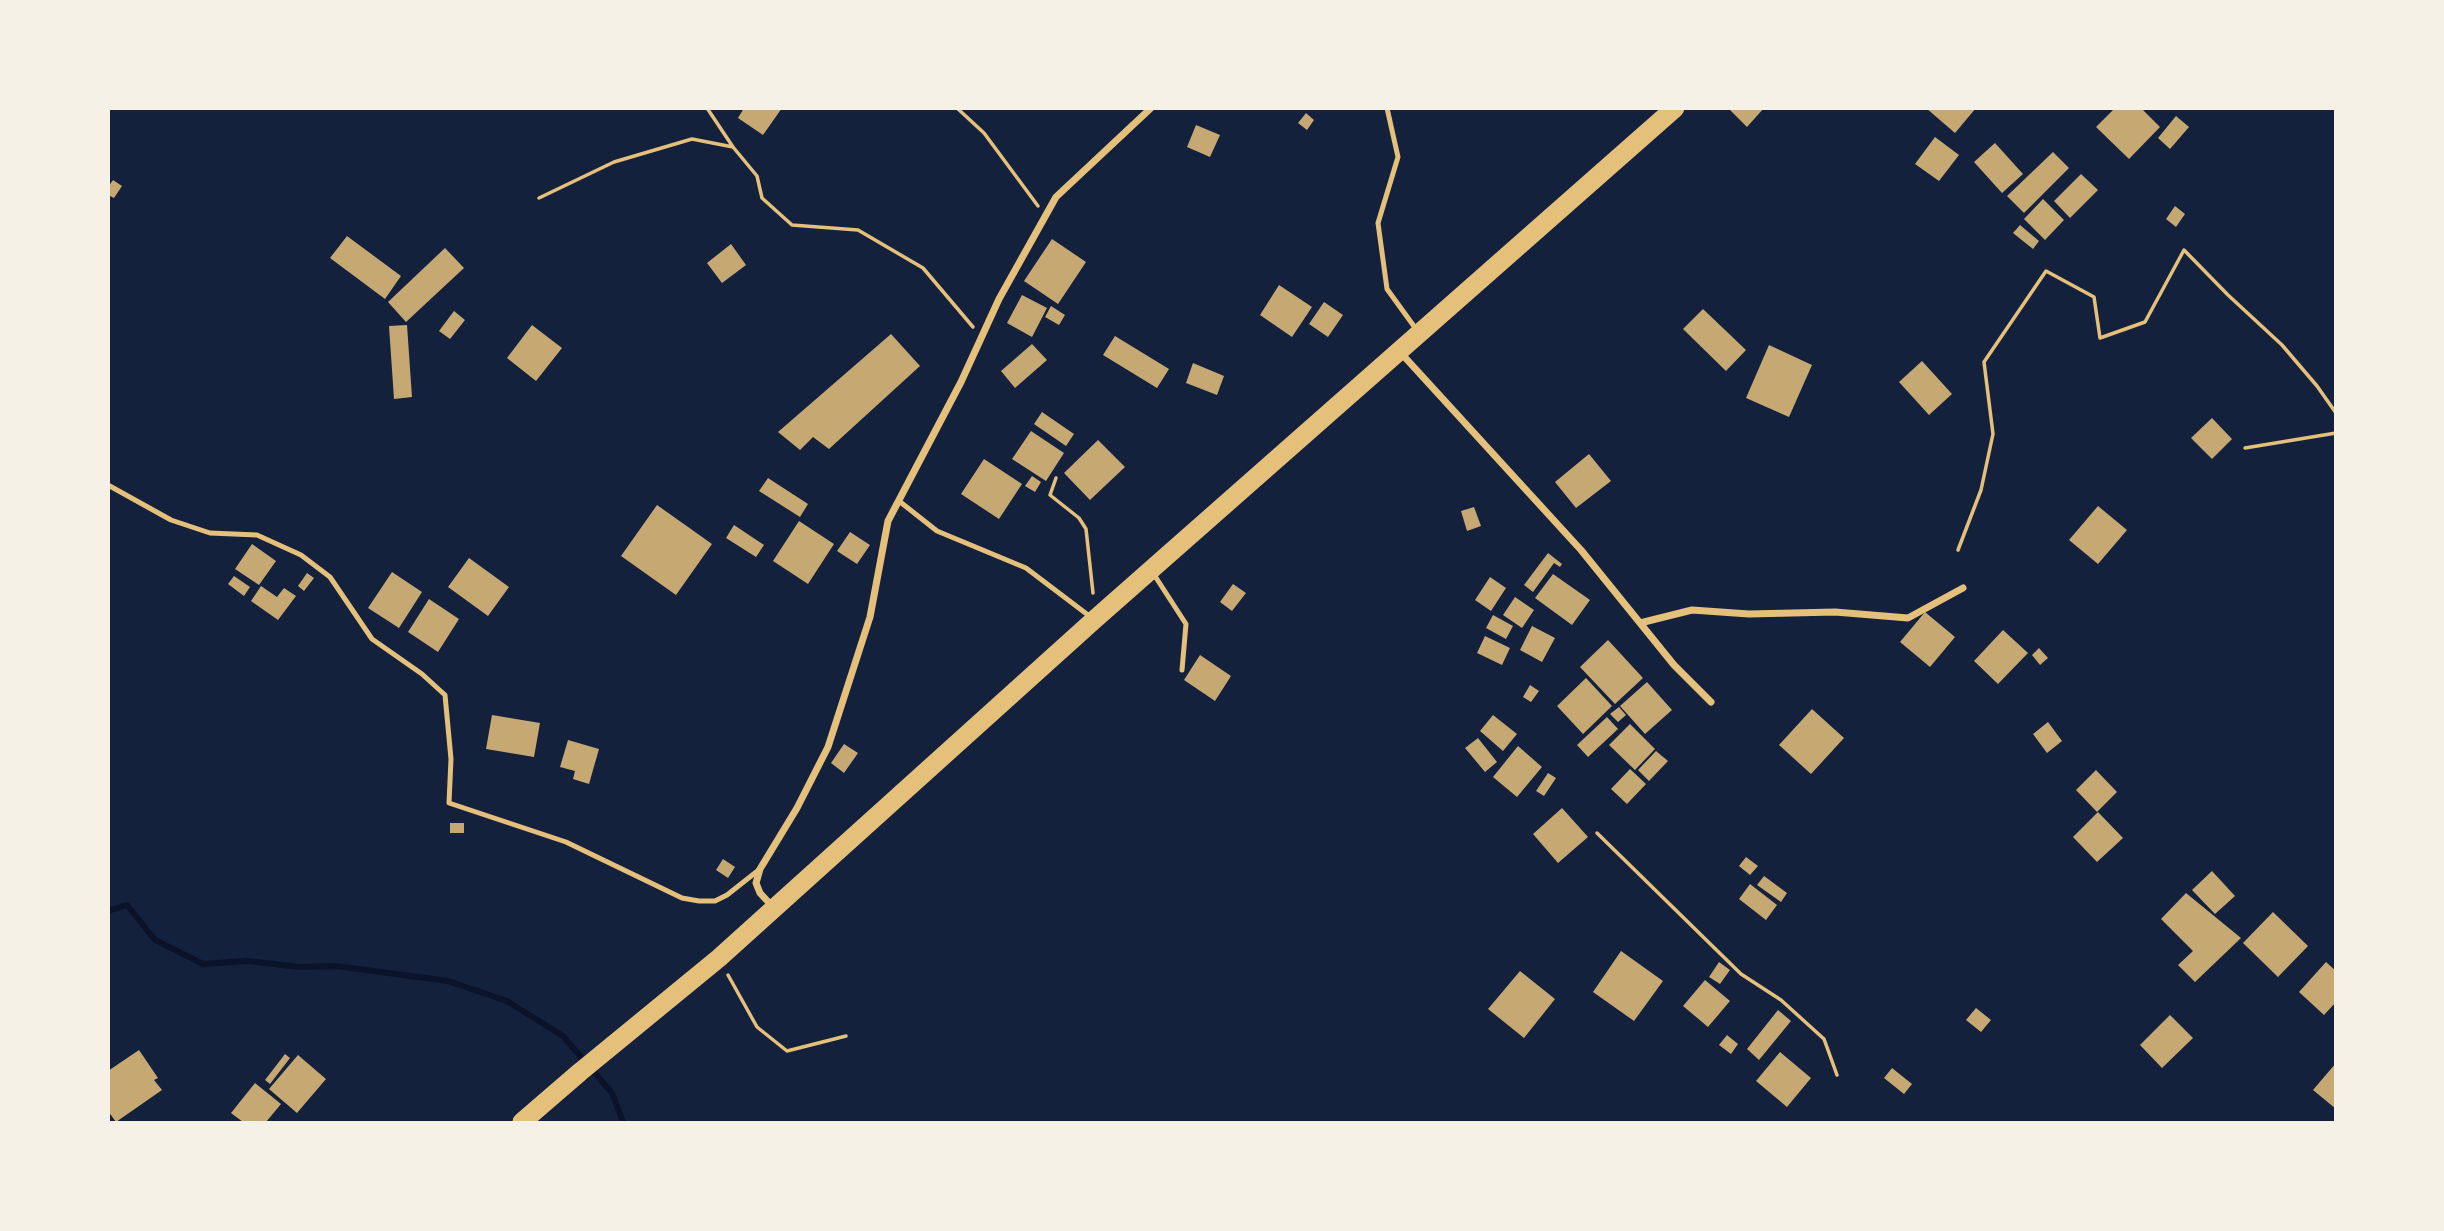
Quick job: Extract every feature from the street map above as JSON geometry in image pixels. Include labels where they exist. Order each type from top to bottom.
[{"type":"highway","points":[[522,1122],[719,958],[1094,620],[1675,108]]},
{"type":"street","points":[[774,909],[760,893],[756,883],[760,869],[797,808],[828,747],[870,617],[888,521],[961,382],[999,299],[1056,197],[1151,108]]},
{"type":"street","points":[[1399,352],[1581,550],[1674,665],[1711,702]]},
{"type":"street","points":[[1640,623],[1692,610],[1749,614],[1835,612],[1908,618],[1963,588]]},
{"type":"lane","points":[[1387,108],[1398,157],[1378,223],[1387,289],[1420,334]]},
{"type":"lane","points":[[108,485],[171,520],[209,533],[257,535],[301,555],[330,577],[372,639],[422,674],[444,695],[451,759],[450,803],[566,842],[682,898],[715,901],[760,869]]},
{"type":"lane","points":[[899,500],[937,531],[1026,568],[1094,620]]},
{"type":"lane","points":[[1151,570],[1186,624],[1182,670]]},
{"type":"path","points":[[707,108],[733,148],[757,176],[762,198],[792,225],[858,230],[923,268],[981,337]]},
{"type":"path","points":[[957,108],[984,133],[1045,216]]},
{"type":"path","points":[[539,198],[614,162],[692,139],[733,148]]},
{"type":"path","points":[[1958,550],[1981,490],[1993,435],[1984,362],[2046,271],[2094,297],[2100,338],[2144,322],[2185,250],[2282,345],[2336,413]]},
{"type":"path","points":[[2245,448],[2336,433]]},
{"type":"path","points":[[1056,478],[1050,495],[1079,518],[1086,529],[1092,567],[1094,620]]},
{"type":"path","points":[[1597,833],[1741,974],[1781,1000],[1824,1039],[1837,1075]]},
{"type":"path","points":[[719,958],[757,1027],[787,1051],[846,1035]]},
{"type":"building","points":[[744,108],[782,108],[763,135],[738,118]]},
{"type":"building","points":[[1728,108],[1764,108],[1747,127]]},
{"type":"building","points":[[1926,108],[1976,108],[1955,133]]},
{"type":"building","points":[[2115,108],[2141,108],[2160,127],[2129,159],[2096,127]]},
{"type":"building","points":[[1306,113],[1314,120],[1307,130],[1298,123]]},
{"type":"building","points":[[2176,116],[2189,127],[2170,149],[2158,138]]},
{"type":"building","points":[[1196,125],[1220,135],[1210,157],[1187,147]]},
{"type":"building","points":[[1935,137],[1959,155],[1939,181],[1915,164]]},
{"type":"building","points":[[1995,143],[2023,174],[2002,193],[1974,162]]},
{"type":"building","points":[[2053,152],[2069,168],[2024,213],[2007,196]]},
{"type":"building","points":[[2081,174],[2098,190],[2070,218],[2054,201]]},
{"type":"building","points":[[113,180],[122,186],[114,198],[108,195],[108,187]]},
{"type":"building","points":[[2043,199],[2064,220],[2045,240],[2024,219]]},
{"type":"building","points":[[2175,206],[2185,214],[2176,227],[2166,219]]},
{"type":"building","points":[[2020,225],[2039,241],[2033,249],[2013,233]]},
{"type":"building","points":[[347,236],[401,276],[385,299],[330,258]]},
{"type":"building","points":[[1052,239],[1086,262],[1058,304],[1024,281]]},
{"type":"building","points":[[731,244],[746,265],[722,283],[707,263]]},
{"type":"building","points":[[445,248],[464,268],[406,322],[388,302]]},
{"type":"building","points":[[1279,285],[1312,307],[1292,337],[1260,315]]},
{"type":"building","points":[[1022,295],[1047,308],[1032,337],[1007,323]]},
{"type":"building","points":[[1324,302],[1343,315],[1328,337],[1309,324]]},
{"type":"building","points":[[1051,306],[1065,315],[1059,325],[1045,317]]},
{"type":"building","points":[[1703,309],[1746,350],[1726,371],[1683,329]]},
{"type":"building","points":[[454,311],[465,320],[450,339],[439,331]]},
{"type":"building","points":[[407,325],[412,397],[394,399],[389,326]]},
{"type":"building","points":[[532,325],[562,348],[536,381],[507,358]]},
{"type":"building","points":[[891,334],[920,366],[829,449],[813,437],[800,450],[778,432]]},
{"type":"building","points":[[1115,336],[1169,369],[1157,388],[1103,355]]},
{"type":"building","points":[[1032,344],[1047,360],[1015,388],[1001,371]]},
{"type":"building","points":[[1769,345],[1812,365],[1789,417],[1746,398]]},
{"type":"building","points":[[1922,361],[1952,394],[1929,415],[1899,382]]},
{"type":"building","points":[[1193,363],[1224,376],[1217,395],[1186,383]]},
{"type":"building","points":[[1042,412],[1074,434],[1066,446],[1034,424]]},
{"type":"building","points":[[2212,418],[2232,439],[2212,459],[2191,438]]},
{"type":"building","points":[[1031,431],[1064,453],[1046,481],[1012,459]]},
{"type":"building","points":[[1098,440],[1125,467],[1090,500],[1064,473]]},
{"type":"building","points":[[1589,454],[1611,481],[1576,508],[1555,482]]},
{"type":"building","points":[[984,459],[1022,484],[999,519],[961,494]]},
{"type":"building","points":[[1032,476],[1041,482],[1035,492],[1025,486]]},
{"type":"building","points":[[768,478],[808,504],[800,517],[759,491]]},
{"type":"building","points":[[657,505],[712,544],[676,595],[621,556]]},
{"type":"building","points":[[2098,506],[2127,530],[2098,564],[2069,540]]},
{"type":"building","points":[[1474,507],[1481,526],[1467,531],[1461,511]]},
{"type":"building","points":[[799,521],[834,544],[808,584],[773,561]]},
{"type":"building","points":[[734,525],[764,545],[756,557],[726,538]]},
{"type":"building","points":[[850,532],[870,545],[857,564],[837,551]]},
{"type":"building","points":[[252,544],[276,561],[259,585],[235,569]]},
{"type":"building","points":[[1548,553],[1562,564],[1560,567],[1554,563],[1533,592],[1524,585]]},
{"type":"building","points":[[469,558],[509,587],[488,616],[448,587]]},
{"type":"building","points":[[392,572],[422,592],[399,628],[368,608]]},
{"type":"building","points":[[307,573],[314,578],[304,591],[298,586]]},
{"type":"building","points":[[1553,574],[1590,600],[1572,625],[1535,598]]},
{"type":"building","points":[[234,576],[250,587],[244,596],[228,584]]},
{"type":"building","points":[[1490,577],[1506,588],[1491,611],[1475,600]]},
{"type":"building","points":[[1233,584],[1246,593],[1232,611],[1220,602]]},
{"type":"building","points":[[261,586],[277,597],[284,588],[296,596],[278,620],[251,601]]},
{"type":"building","points":[[1515,597],[1534,610],[1522,628],[1503,615]]},
{"type":"building","points":[[429,599],[459,619],[438,652],[408,632]]},
{"type":"building","points":[[1925,612],[1955,637],[1930,667],[1900,642]]},
{"type":"building","points":[[1493,615],[1513,626],[1506,639],[1486,628]]},
{"type":"building","points":[[1532,626],[1555,638],[1542,662],[1520,650]]},
{"type":"building","points":[[2003,630],[2028,653],[1998,684],[1974,661]]},
{"type":"building","points":[[1485,636],[1510,648],[1502,665],[1477,653]]},
{"type":"building","points":[[1608,640],[1643,678],[1615,704],[1580,667]]},
{"type":"building","points":[[2039,648],[2048,658],[2040,665],[2032,655]]},
{"type":"building","points":[[1200,655],[1231,676],[1215,701],[1184,680]]},
{"type":"building","points":[[1586,678],[1612,706],[1583,734],[1557,706]]},
{"type":"building","points":[[1647,682],[1672,710],[1645,734],[1620,706]]},
{"type":"building","points":[[1530,685],[1539,691],[1531,702],[1523,697]]},
{"type":"building","points":[[1619,707],[1626,715],[1618,722],[1610,714]]},
{"type":"building","points":[[1812,709],[1844,738],[1811,774],[1779,745]]},
{"type":"building","points":[[492,715],[540,723],[534,757],[486,749]]},
{"type":"building","points":[[1493,715],[1517,734],[1503,751],[1480,731]]},
{"type":"building","points":[[1607,717],[1618,729],[1588,757],[1577,745]]},
{"type":"building","points":[[2048,722],[2062,741],[2047,753],[2033,734]]},
{"type":"building","points":[[1630,724],[1655,749],[1635,770],[1609,745]]},
{"type":"building","points":[[1478,738],[1497,762],[1485,772],[1465,748]]},
{"type":"building","points":[[568,740],[599,749],[589,784],[573,779],[575,771],[560,767]]},
{"type":"building","points":[[844,744],[858,753],[844,773],[831,763]]},
{"type":"building","points":[[1518,746],[1542,767],[1517,797],[1493,777]]},
{"type":"building","points":[[1656,751],[1668,761],[1649,781],[1638,770]]},
{"type":"building","points":[[1630,769],[1646,784],[1627,804],[1611,789]]},
{"type":"building","points":[[2096,770],[2117,792],[2097,812],[2076,790]]},
{"type":"building","points":[[1548,773],[1556,778],[1544,796],[1536,791]]},
{"type":"building","points":[[1562,808],[1588,837],[1558,863],[1533,834]]},
{"type":"building","points":[[2098,812],[2123,838],[2097,862],[2073,837]]},
{"type":"building","points":[[450,823],[464,823],[464,833],[450,833]]},
{"type":"building","points":[[1746,857],[1758,866],[1750,875],[1739,866]]},
{"type":"building","points":[[723,859],[735,867],[728,878],[716,870]]},
{"type":"building","points":[[2212,871],[2235,896],[2215,914],[2192,890]]},
{"type":"building","points":[[1764,876],[1787,893],[1781,902],[1757,885]]},
{"type":"building","points":[[1750,884],[1777,905],[1766,920],[1739,899]]},
{"type":"building","points":[[2186,893],[2241,938],[2195,982],[2178,965],[2193,951],[2161,919]]},
{"type":"building","points":[[2273,912],[2308,946],[2278,977],[2243,943]]},
{"type":"building","points":[[1621,951],[1663,981],[1634,1021],[1593,992]]},
{"type":"building","points":[[1719,962],[1730,970],[1720,984],[1709,977]]},
{"type":"building","points":[[2326,962],[2336,971],[2336,1002],[2324,1015],[2299,992]]},
{"type":"building","points":[[1520,971],[1555,999],[1524,1038],[1488,1009]]},
{"type":"building","points":[[1705,980],[1730,1001],[1708,1027],[1683,1006]]},
{"type":"building","points":[[1976,1008],[1991,1020],[1981,1032],[1966,1020]]},
{"type":"building","points":[[1778,1010],[1791,1021],[1759,1060],[1747,1049]]},
{"type":"building","points":[[2170,1015],[2193,1038],[2162,1068],[2140,1045]]},
{"type":"building","points":[[1727,1035],[1738,1044],[1731,1054],[1719,1045]]},
{"type":"building","points":[[139,1050],[158,1078],[154,1080],[162,1090],[116,1122],[108,1111],[108,1071]]},
{"type":"building","points":[[1780,1052],[1811,1078],[1787,1107],[1756,1081]]},
{"type":"building","points":[[285,1054],[290,1058],[270,1084],[265,1080]]},
{"type":"building","points":[[298,1055],[326,1079],[297,1113],[269,1089]]},
{"type":"building","points":[[2336,1063],[2336,1109],[2313,1090]]},
{"type":"building","points":[[1892,1068],[1912,1084],[1904,1094],[1884,1078]]},
{"type":"building","points":[[255,1083],[281,1104],[266,1122],[243,1122],[231,1113]]},
{"type":"waterway","points":[[108,911],[127,905],[155,940],[203,964],[247,961],[300,967],[336,966],[448,981],[507,1001],[563,1036],[612,1093],[623,1122]]}]
